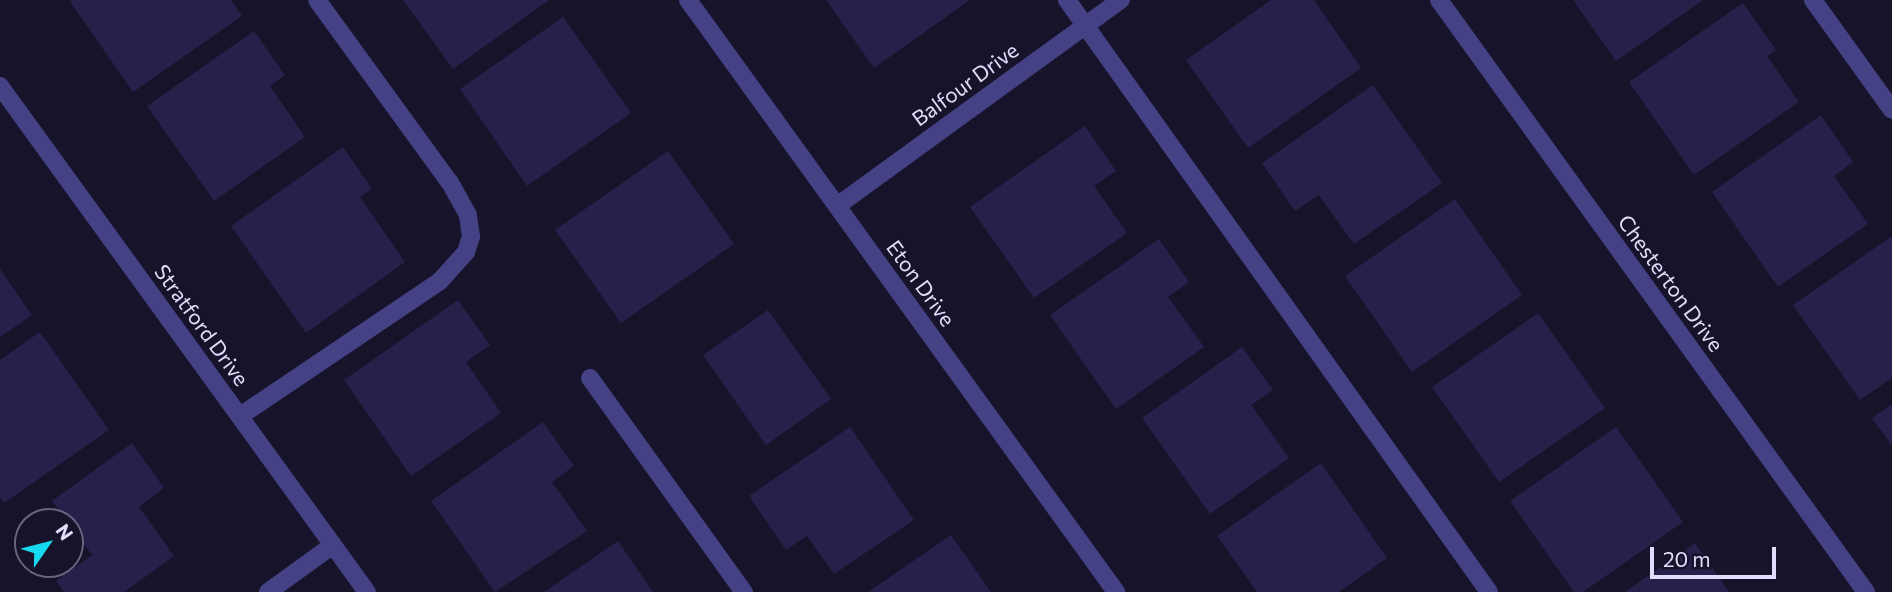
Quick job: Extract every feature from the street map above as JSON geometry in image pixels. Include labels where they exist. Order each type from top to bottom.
[{"type":"street","points":[[240,416],[440,281],[466,252],[471,237],[468,215],[450,183],[317,0]]},
{"type":"street","name":"Eton Drive","points":[[688,0],[1116,592]]},
{"type":"street","points":[[1067,0],[1489,592]]},
{"type":"street","name":"Balfour Drive","points":[[837,206],[1121,0]]},
{"type":"street","name":"Chesterton Drive","points":[[1439,0],[1866,592]]},
{"type":"street","points":[[1813,0],[1892,110]]},
{"type":"street","name":"Stratford Drive","points":[[0,86],[367,592]]},
{"type":"street","points":[[590,378],[744,592]]},
{"type":"street","points":[[268,592],[333,545]]},
{"type":"building","points":[[69,0],[231,0],[242,16],[133,92]]},
{"type":"building","points":[[403,0],[549,0],[453,69]]},
{"type":"building","points":[[826,0],[970,0],[874,68]]},
{"type":"building","points":[[1271,0],[1314,0],[1361,68],[1248,148],[1186,60]]},
{"type":"building","points":[[1573,0],[1703,0],[1616,61]]},
{"type":"building","points":[[1743,3],[1776,50],[1767,56],[1799,102],[1694,175],[1629,82]]},
{"type":"building","points":[[563,17],[631,113],[527,186],[460,89]]},
{"type":"building","points":[[254,31],[285,75],[270,86],[305,137],[214,201],[147,106]]},
{"type":"building","points":[[1373,85],[1442,183],[1354,244],[1319,195],[1295,211],[1262,163]]},
{"type":"building","points":[[1821,115],[1853,162],[1834,176],[1868,224],[1778,287],[1712,192]]},
{"type":"building","points":[[1085,126],[1116,171],[1094,186],[1127,233],[1034,298],[970,207]]},
{"type":"building","points":[[343,147],[372,189],[360,197],[405,262],[306,333],[231,226]]},
{"type":"building","points":[[668,151],[734,244],[621,323],[555,230]]},
{"type":"building","points":[[1455,199],[1522,295],[1412,372],[1345,276]]},
{"type":"building","points":[[1892,236],[1892,378],[1860,400],[1793,305]]},
{"type":"building","points":[[1159,239],[1189,282],[1168,297],[1204,347],[1116,409],[1050,315]]},
{"type":"building","points":[[0,269],[32,315],[0,337]]},
{"type":"building","points":[[458,300],[490,345],[466,362],[501,413],[411,476],[344,380]]},
{"type":"building","points":[[768,310],[831,399],[766,445],[703,355]]},
{"type":"building","points":[[1538,313],[1605,408],[1499,482],[1432,387]]},
{"type":"building","points":[[40,332],[109,430],[4,503],[0,497],[0,360]]},
{"type":"building","points":[[1242,347],[1273,390],[1251,405],[1289,458],[1210,514],[1142,418]]},
{"type":"building","points":[[1892,404],[1892,446],[1872,418]]},
{"type":"building","points":[[543,422],[574,466],[552,482],[587,531],[495,592],[431,501]]},
{"type":"building","points":[[850,427],[914,520],[834,574],[807,536],[786,550],[749,496]]},
{"type":"building","points":[[1616,427],[1683,522],[1583,592],[1574,592],[1510,501]]},
{"type":"building","points":[[132,443],[164,488],[139,507],[174,556],[124,592],[64,592],[56,581],[60,578],[84,578],[84,561],[92,555],[84,544],[84,508],[57,508],[52,501]]},
{"type":"building","points":[[1321,463],[1387,558],[1339,592],[1257,592],[1217,536]]},
{"type":"building","points":[[951,535],[991,592],[868,592]]},
{"type":"building","points":[[618,541],[653,592],[544,592]]},
{"type":"building","points":[[1695,543],[1729,592],[1625,592]]}]
